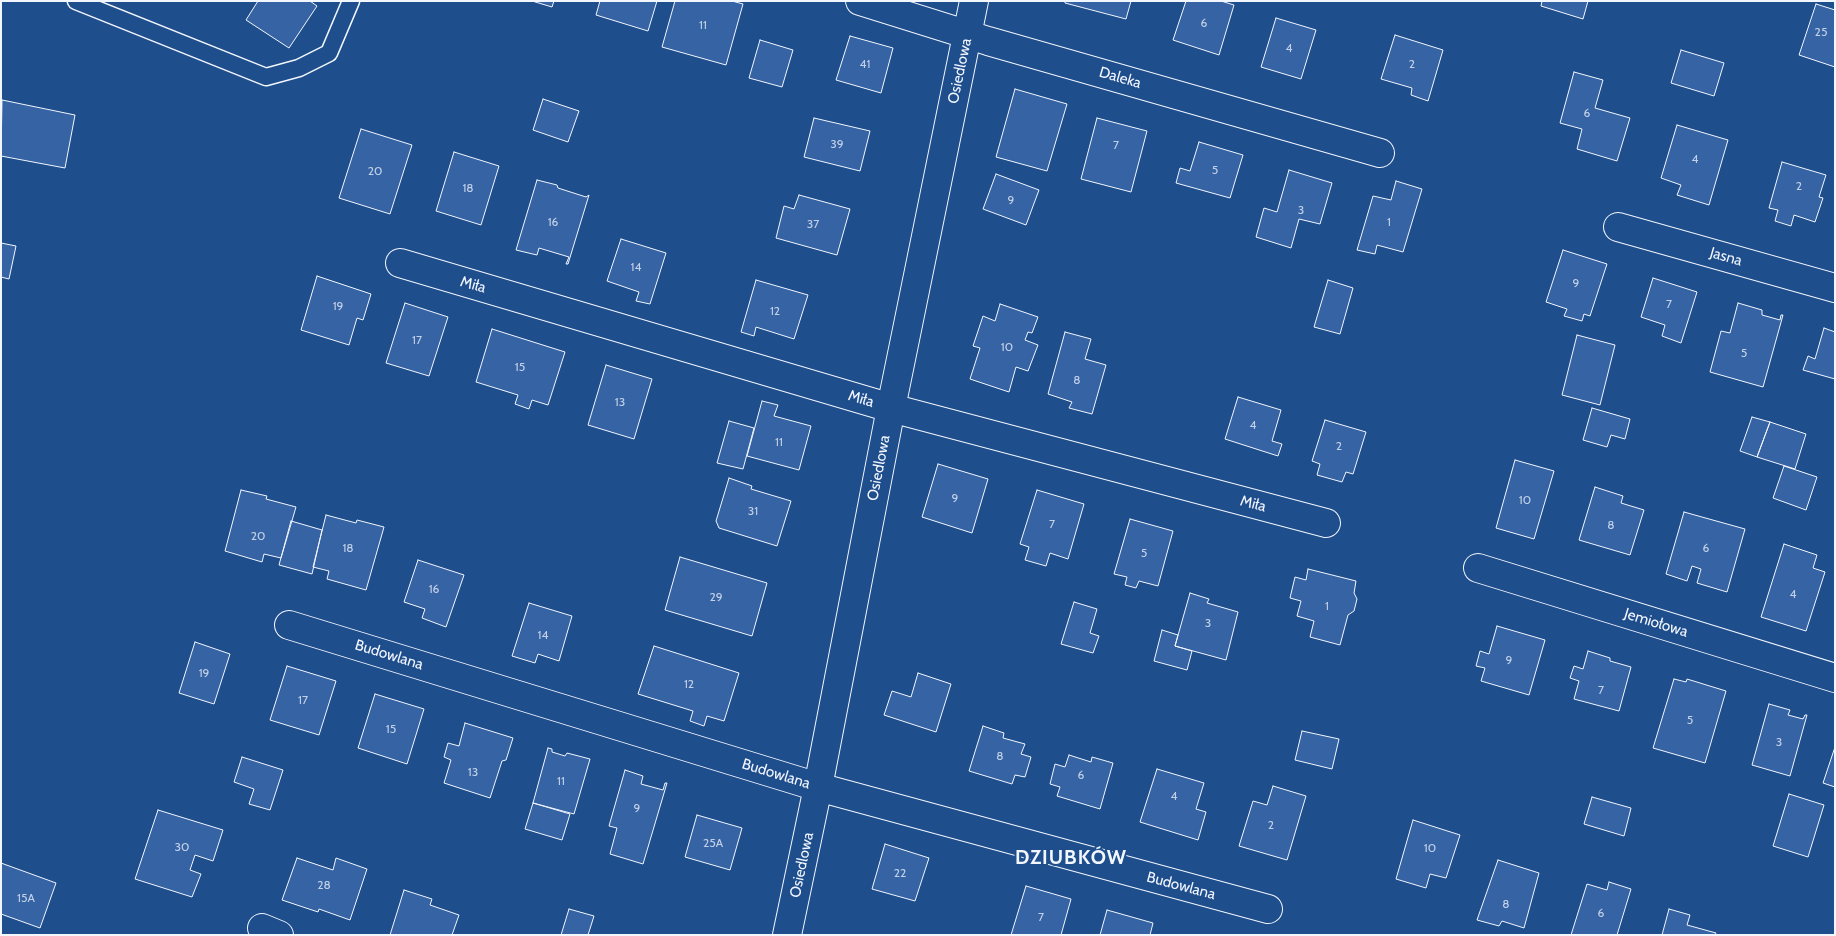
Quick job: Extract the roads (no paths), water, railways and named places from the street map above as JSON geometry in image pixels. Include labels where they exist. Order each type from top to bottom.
[{"type":"street","name":"Daleka","points":[[860,1],[967,34],[1380,153]]},
{"type":"street","name":"Osiedlowa","points":[[787,935],[974,1]]},
{"type":"street","name":"Jasna","points":[[1618,227],[1835,288]]},
{"type":"street","name":"Miła","points":[[400,263],[891,408],[1326,523]]},
{"type":"street","name":"Jemiołowa","points":[[1478,568],[1835,678]]},
{"type":"street","name":"Budowlana","points":[[289,625],[818,787],[1268,909]]},
{"type":"lane","points":[[76,1],[266,77],[299,68],[329,53],[351,1]]},
{"type":"district","name":"DZIUBKÓW","points":[[1071,858]]}]
